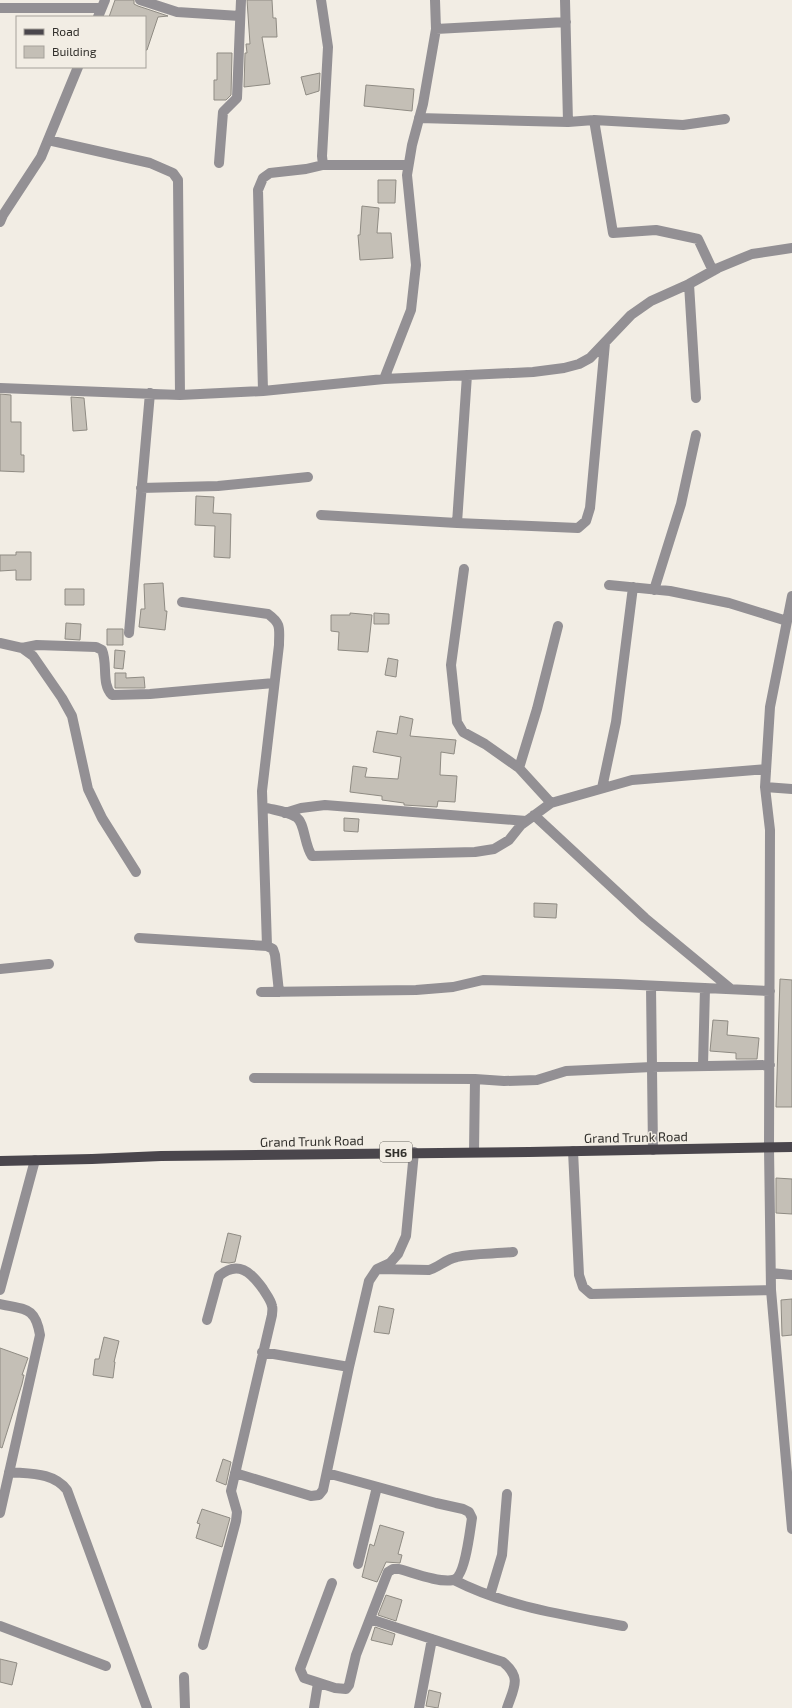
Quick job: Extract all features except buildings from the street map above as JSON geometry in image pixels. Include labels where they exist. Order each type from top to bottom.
[{"type":"main road","name":"Grand Trunk Road","points":[[0,1161],[161,1156],[792,1147]]},
{"type":"street","points":[[140,0],[177,12],[240,16]]},
{"type":"street","points":[[219,163],[223,112],[237,98],[241,0]]},
{"type":"street","points":[[321,0],[328,47],[322,156],[323,165]]},
{"type":"street","points":[[384,379],[411,310],[416,265],[407,175],[412,145],[423,104],[436,29],[434,0]]},
{"type":"street","points":[[565,0],[568,122]]},
{"type":"street","points":[[0,8],[101,8]]},
{"type":"street","points":[[436,29],[566,22]]},
{"type":"street","points":[[0,222],[41,157],[78,68]]},
{"type":"street","points":[[419,118],[568,122],[594,120],[683,125],[725,119]]},
{"type":"street","points":[[594,120],[613,233],[656,230],[698,239],[713,271]]},
{"type":"street","points":[[48,140],[150,163],[172,173],[178,180],[180,188],[180,395]]},
{"type":"street","points":[[263,391],[258,190],[263,178],[270,173],[306,169],[323,165],[408,165]]},
{"type":"street","points":[[0,388],[180,395],[263,391],[384,379],[533,372],[564,368],[579,364],[590,358],[631,316],[651,301],[752,254],[792,248]]},
{"type":"street","points":[[689,284],[696,398]]},
{"type":"street","points":[[321,515],[578,528],[586,521],[590,508],[605,343]]},
{"type":"street","points":[[457,523],[466,375]]},
{"type":"street","points":[[130,633],[150,393]]},
{"type":"street","points":[[654,590],[681,504],[696,435]]},
{"type":"street","points":[[142,488],[218,486],[308,476]]},
{"type":"street","points":[[464,569],[451,666],[456,722],[463,732],[485,744],[519,768],[551,803]]},
{"type":"street","points":[[609,585],[670,591],[729,604],[787,621]]},
{"type":"street","points":[[602,788],[616,722],[634,588]]},
{"type":"street","points":[[792,596],[770,707],[765,787],[770,830],[769,1148],[771,1290],[787,1418],[792,1529]]},
{"type":"street","points":[[182,602],[268,614],[277,620],[279,625],[279,645],[262,791],[267,946]]},
{"type":"street","points":[[519,768],[537,709],[558,626]]},
{"type":"street","points":[[0,643],[22,648],[33,656],[62,698],[72,716],[88,789],[102,818],[136,872]]},
{"type":"street","points":[[22,648],[37,645],[96,647],[102,650],[105,657],[106,685],[112,695],[150,694],[274,683]]},
{"type":"street","points":[[263,806],[296,817],[302,824],[307,849],[312,856],[475,852],[494,849],[510,840],[526,821],[551,803],[602,788],[632,780],[766,769]]},
{"type":"street","points":[[765,787],[792,789]]},
{"type":"street","points":[[285,813],[301,808],[325,805],[526,821]]},
{"type":"street","points":[[534,815],[645,918],[730,989]]},
{"type":"street","points":[[139,938],[267,946],[273,949],[275,955],[279,992]]},
{"type":"street","points":[[0,969],[49,964]]},
{"type":"street","points":[[261,992],[416,990],[453,987],[483,980],[770,991]]},
{"type":"street","points":[[651,986],[653,1150]]},
{"type":"street","points":[[702,1066],[705,988]]},
{"type":"street","points":[[254,1078],[504,1081],[537,1080],[566,1071],[652,1067],[770,1065]]},
{"type":"street","points":[[474,1152],[475,1080]]},
{"type":"street","points":[[574,1151],[578,1275],[583,1287],[591,1294],[771,1290]]},
{"type":"street","points":[[235,1473],[311,1496],[319,1494],[323,1490],[369,1281],[377,1269],[390,1263],[398,1254],[406,1236],[414,1152]]},
{"type":"street","points":[[0,1290],[35,1160]]},
{"type":"street","points":[[377,1269],[429,1270],[458,1256],[513,1252]]},
{"type":"street","points":[[204,1645],[236,1521],[237,1512],[231,1491],[262,1352],[272,1315],[272,1306],[268,1296],[253,1274],[243,1270],[232,1269],[219,1276],[207,1320]]},
{"type":"street","points":[[771,1273],[792,1275]]},
{"type":"street","points":[[0,1304],[30,1312],[37,1320],[40,1335],[0,1513]]},
{"type":"street","points":[[262,1352],[349,1367]]},
{"type":"street","points":[[9,1472],[48,1475],[62,1484],[67,1490],[147,1708]]},
{"type":"street","points":[[327,1473],[469,1512],[472,1518],[460,1577],[454,1580],[440,1580],[399,1569],[393,1569],[388,1572],[356,1655],[350,1685],[346,1688],[335,1688],[304,1678],[300,1669],[332,1583]]},
{"type":"street","points":[[358,1564],[377,1487]]},
{"type":"street","points":[[490,1595],[502,1555],[507,1494]]},
{"type":"street","points":[[454,1580],[475,1591],[541,1611],[623,1626]]},
{"type":"street","points":[[370,1619],[503,1662],[512,1670],[515,1676],[514,1688],[507,1708]]},
{"type":"street","points":[[0,1626],[106,1666]]},
{"type":"street","points":[[419,1708],[432,1639]]},
{"type":"street","points":[[184,1677],[185,1708]]},
{"type":"street","points":[[314,1708],[318,1683]]}]
